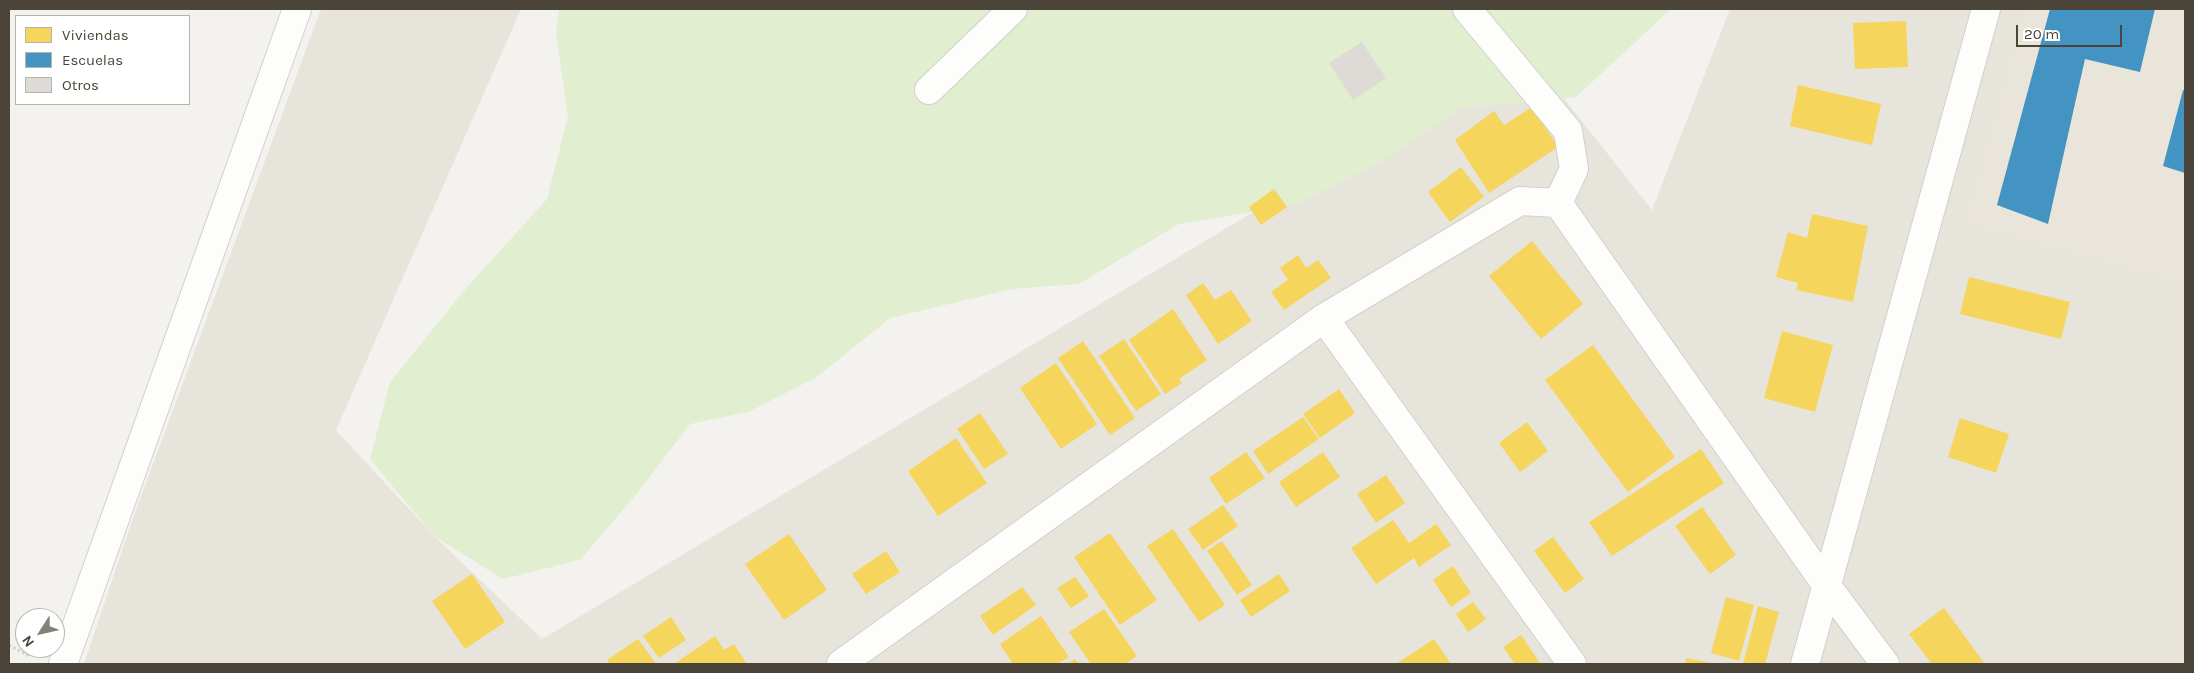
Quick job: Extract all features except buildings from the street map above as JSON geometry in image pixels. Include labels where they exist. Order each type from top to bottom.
[{"type":"street","points":[[71,658],[297,9]]},
{"type":"street","points":[[929,90],[1013,9]]},
{"type":"street","points":[[1467,9],[1568,131],[1574,169],[1558,203]]},
{"type":"street","points":[[1805,664],[1986,9]]},
{"type":"street","points":[[841,664],[1324,318],[1520,201],[1558,203]]},
{"type":"street","points":[[1558,203],[1827,586],[1885,664]]},
{"type":"street","points":[[1324,318],[1572,664]]},
{"type":"shaded area","points":[[321,9],[521,9],[336,430],[434,536],[542,639],[1525,49],[1652,210],[1730,9],[2185,9],[2185,664],[84,664],[132,521]]},
{"type":"shaded area","points":[[2026,9],[2185,9],[2185,283],[1966,223]]},
{"type":"green space","points":[[559,9],[1671,9],[1576,97],[1463,108],[1379,163],[1294,205],[1179,224],[1079,284],[1012,289],[890,318],[817,377],[748,412],[690,424],[639,491],[580,560],[503,579],[434,536],[370,459],[390,382],[468,286],[547,199],[568,116],[556,34]]}]
